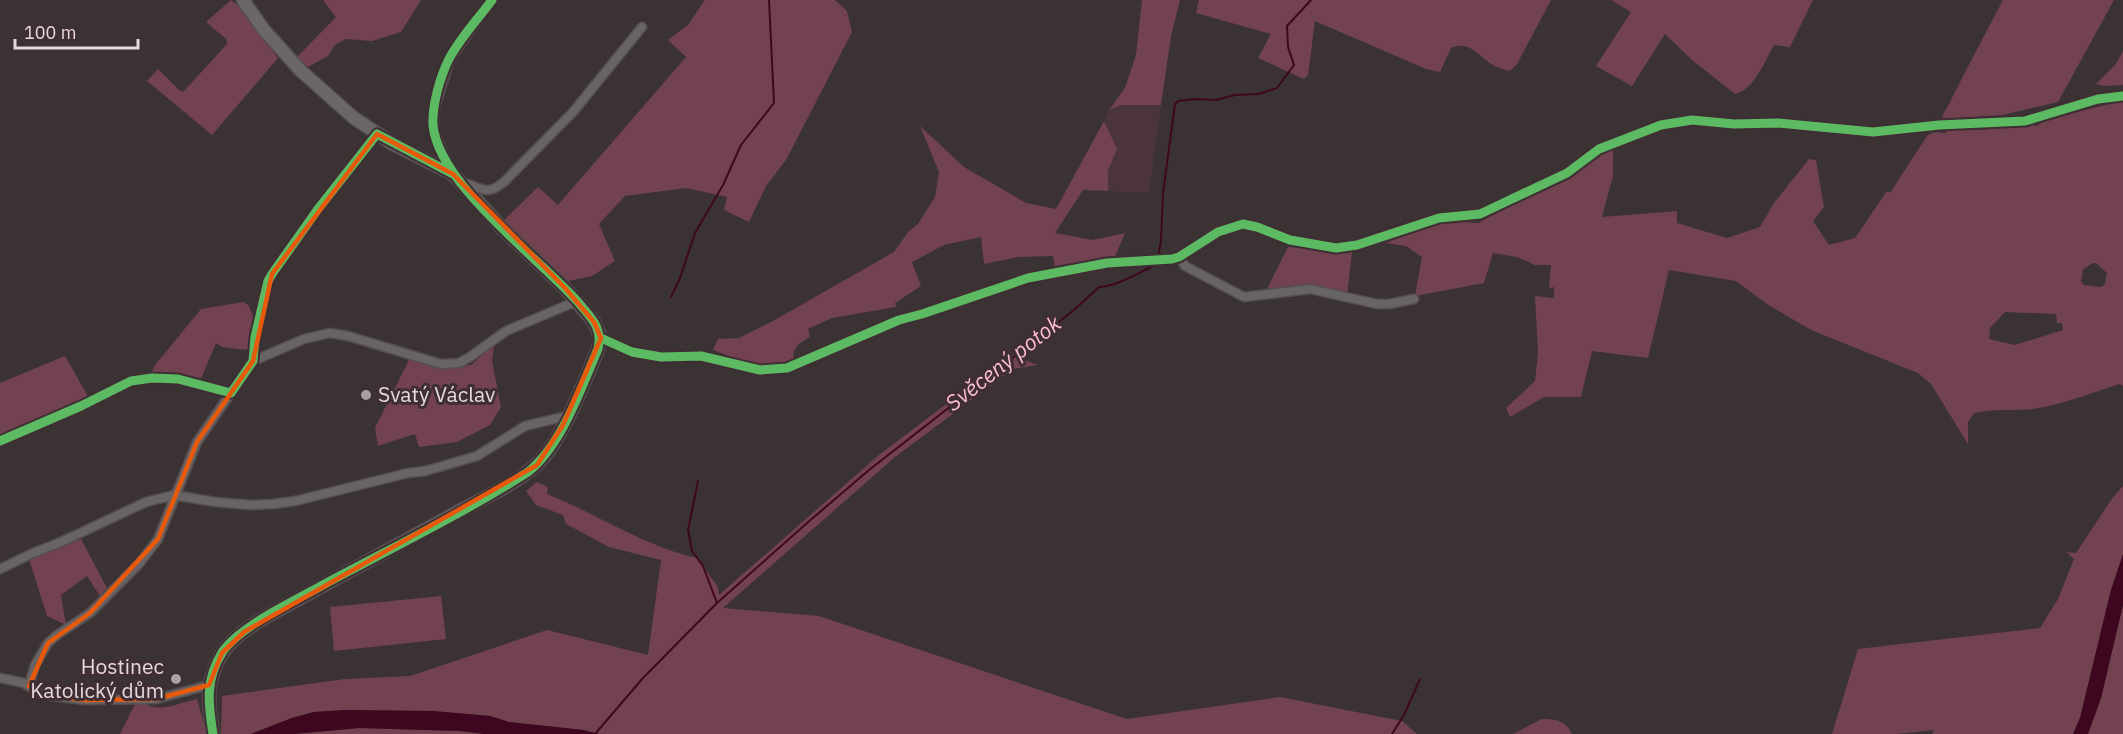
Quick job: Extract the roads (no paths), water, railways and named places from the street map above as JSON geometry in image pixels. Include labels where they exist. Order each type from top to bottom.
[{"type":"street","points":[[243,0],[264,30],[301,71],[354,118],[377,134],[453,174]]},
{"type":"street","points":[[213,734],[209,711],[209,685],[214,668],[231,642],[273,612],[528,472],[544,457],[555,442],[598,349],[601,338],[594,322],[577,301],[502,228],[465,188],[453,174],[436,139],[433,125],[434,114],[443,75],[450,58],[492,0]]},
{"type":"street","points":[[465,188],[468,184],[484,190],[494,190],[504,182],[573,112],[642,27]]},
{"type":"street","points":[[601,338],[632,352],[664,357],[701,356],[760,370],[787,368],[899,320],[1028,278],[1107,263],[1179,257],[1218,232],[1243,224],[1257,226],[1290,240],[1336,248],[1357,245],[1439,218],[1480,214],[1536,186],[1558,178],[1599,149],[1647,130],[1671,124],[1692,120],[1734,124],[1778,123],[1873,132],[1939,125],[2025,122],[2098,99],[2123,96]]},
{"type":"street","points":[[29,686],[36,665],[48,643],[90,613],[149,552],[158,539],[197,442],[252,361],[256,330],[268,281],[324,200],[377,134]]},
{"type":"street","points":[[1179,257],[1185,266],[1244,297],[1310,289],[1377,304],[1414,299]]},
{"type":"street","points":[[252,361],[304,339],[330,333],[348,336],[441,364],[459,363],[506,331],[577,301]]},
{"type":"street","points":[[0,441],[81,406],[131,381],[152,378],[178,380],[231,393]]},
{"type":"street","points":[[0,569],[146,502],[174,495],[252,505],[273,504],[322,494],[477,456],[525,426],[567,416]]},
{"type":"street","points":[[0,678],[17,680],[43,695],[85,700],[156,699],[209,685]]},
{"type":"waterway","points":[[671,297],[695,233],[723,185],[741,145],[774,103],[769,0]]},
{"type":"waterway","name":"Svěcený potok","points":[[1158,257],[1163,193],[1175,104],[1178,101],[1216,100],[1235,95],[1258,94],[1277,88],[1294,65],[1288,47],[1287,26],[1311,0]]},
{"type":"waterway","name":"Svěcený potok","points":[[595,734],[643,678],[717,603],[869,470],[1074,310],[1099,287],[1128,279],[1155,265],[1156,262]]},
{"type":"waterway","points":[[698,481],[688,530],[692,551],[703,566],[717,603]]},
{"type":"waterway","points":[[1392,734],[1404,715],[1420,679]]},
{"type":"place","name":"Svatý Václav","points":[[366,395]]},
{"type":"place","name":"Hostinec Katolický dům","points":[[176,679]]}]
